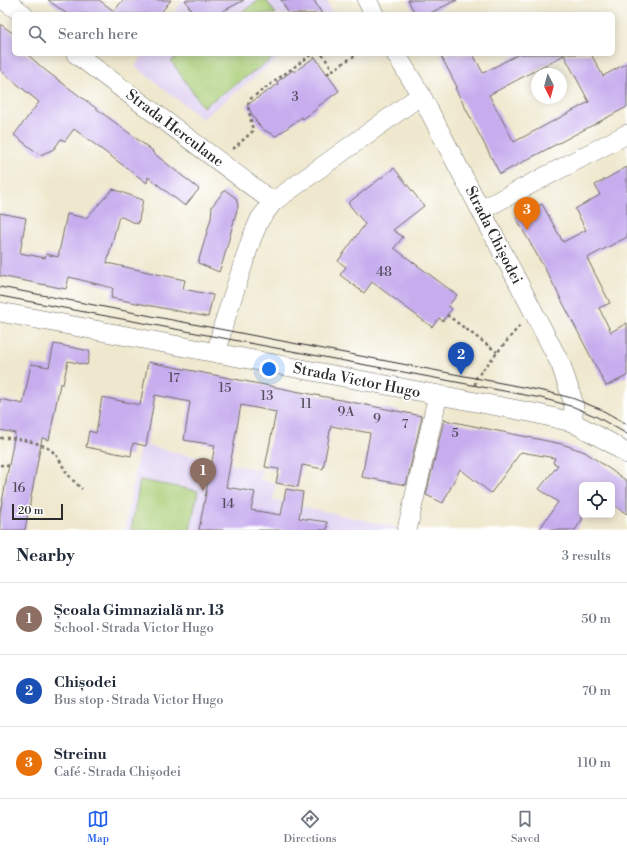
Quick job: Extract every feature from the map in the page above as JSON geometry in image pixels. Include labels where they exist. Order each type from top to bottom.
[{"type":"street","points":[[4,0],[20,12]]},
{"type":"street","points":[[366,0],[373,12]]},
{"type":"street","name":"Strada Herculane","points":[[79,56],[273,202]]},
{"type":"street","name":"Strada Chișodei","points":[[397,56],[421,95],[533,310],[563,371],[574,407],[572,422]]},
{"type":"street","points":[[217,353],[222,329],[251,240],[260,219],[273,202],[421,95]]},
{"type":"street","points":[[481,210],[627,134]]},
{"type":"street","name":"Strada Victor Hugo","points":[[0,312],[534,413],[572,422],[611,443],[627,454]]},
{"type":"street","points":[[407,530],[438,395]]},
{"type":"path","points":[[219,161],[253,131],[248,106],[249,100],[309,56]]},
{"type":"path","points":[[323,56],[333,70]]},
{"type":"path","points":[[327,74],[354,56]]},
{"type":"path","points":[[472,402],[476,378],[533,310]]},
{"type":"path","points":[[447,315],[497,352]]},
{"type":"path","points":[[0,438],[14,438],[43,445],[53,451],[59,458],[67,473],[82,489]]},
{"type":"path","points":[[0,465],[9,466]]},
{"type":"shaded area","points":[[183,0],[326,0],[332,12],[174,12]]},
{"type":"shaded area","points":[[142,56],[281,56],[202,119],[135,66]]},
{"type":"shaded area","points":[[140,444],[213,461],[262,470],[260,480],[276,483],[273,500],[400,528],[399,530],[125,530]]},
{"type":"green space","points":[[259,0],[266,0],[275,12],[242,12]]},
{"type":"green space","points":[[178,56],[276,56],[203,107],[171,61]]},
{"type":"green space","points":[[140,480],[198,491],[190,530],[131,530]]},
{"type":"building","points":[[48,0],[99,0],[114,11],[123,0],[171,0],[162,12],[64,12]]},
{"type":"building","points":[[185,0],[244,0],[222,12],[192,12]]},
{"type":"building","points":[[281,0],[314,0],[321,12],[288,12]]},
{"type":"building","points":[[408,0],[457,0],[432,12],[414,12]]},
{"type":"building","points":[[0,24],[12,33],[12,56],[29,56],[45,70],[153,151],[152,152],[199,189],[185,206],[148,177],[147,183],[74,129],[65,141],[61,139],[54,149],[40,155],[14,135],[39,102],[0,70]]},
{"type":"building","points":[[441,56],[474,56],[483,73],[515,56],[562,56],[540,68],[531,68],[531,73],[489,95],[514,142],[589,102],[565,56],[592,56],[603,76],[627,63],[627,107],[500,174],[455,88],[457,87]]},
{"type":"building","points":[[315,57],[339,91],[303,119],[302,117],[276,136],[264,130],[257,123],[247,105],[278,84],[277,82],[293,70],[294,72]]},
{"type":"building","points":[[627,167],[627,237],[587,258],[610,303],[599,308],[611,332],[627,323],[627,376],[606,386],[550,278],[516,218],[542,204],[563,242],[586,230],[575,209],[600,195],[595,185]]},
{"type":"building","points":[[394,168],[424,206],[393,230],[403,237],[394,248],[457,295],[448,306],[452,309],[443,321],[439,318],[432,327],[372,282],[364,293],[340,275],[346,267],[338,261],[365,224],[348,203]]},
{"type":"building","points":[[113,189],[143,200],[138,224],[119,216],[107,263],[185,280],[183,289],[213,295],[208,317],[111,298],[113,288],[69,277],[66,289],[0,276],[0,213],[26,218],[20,253],[45,258],[46,254],[58,257],[67,214],[86,218]]},
{"type":"building","points":[[225,190],[236,198],[238,206],[219,272],[198,263],[211,218],[212,206]]},
{"type":"building","points":[[54,344],[90,351],[87,365],[68,361],[63,384],[60,384],[49,440],[42,438],[25,530],[0,530],[0,513],[15,433],[0,430],[0,399],[23,404],[31,364],[49,367]]},
{"type":"building","points":[[148,362],[422,416],[406,485],[362,477],[370,433],[331,426],[323,469],[302,465],[298,487],[276,483],[279,469],[265,467],[276,412],[241,405],[226,487],[255,492],[251,510],[281,515],[286,489],[303,492],[299,518],[327,522],[327,530],[199,530],[215,445],[184,440],[190,402],[155,395],[146,446],[133,443],[131,456],[86,447],[89,431],[96,433],[102,397],[140,405]]},
{"type":"building","points":[[444,420],[562,444],[585,452],[627,481],[627,514],[615,506],[615,482],[579,482],[579,518],[582,518],[582,520],[575,530],[539,530],[558,502],[539,489],[558,465],[553,463],[555,458],[521,452],[491,493],[460,469],[443,503],[426,495]]},
{"type":"tram line","points":[[0,287],[543,391],[572,398],[600,409],[627,424]]},
{"type":"tram line","points":[[0,296],[541,398],[574,407],[597,417],[627,434]]},
{"type":"place","name":"Streinu","points":[[527,230]]},
{"type":"place","name":"Chișodei","points":[[461,375]]},
{"type":"place","name":"Școala Gimnazială nr. 13","points":[[203,491]]}]
